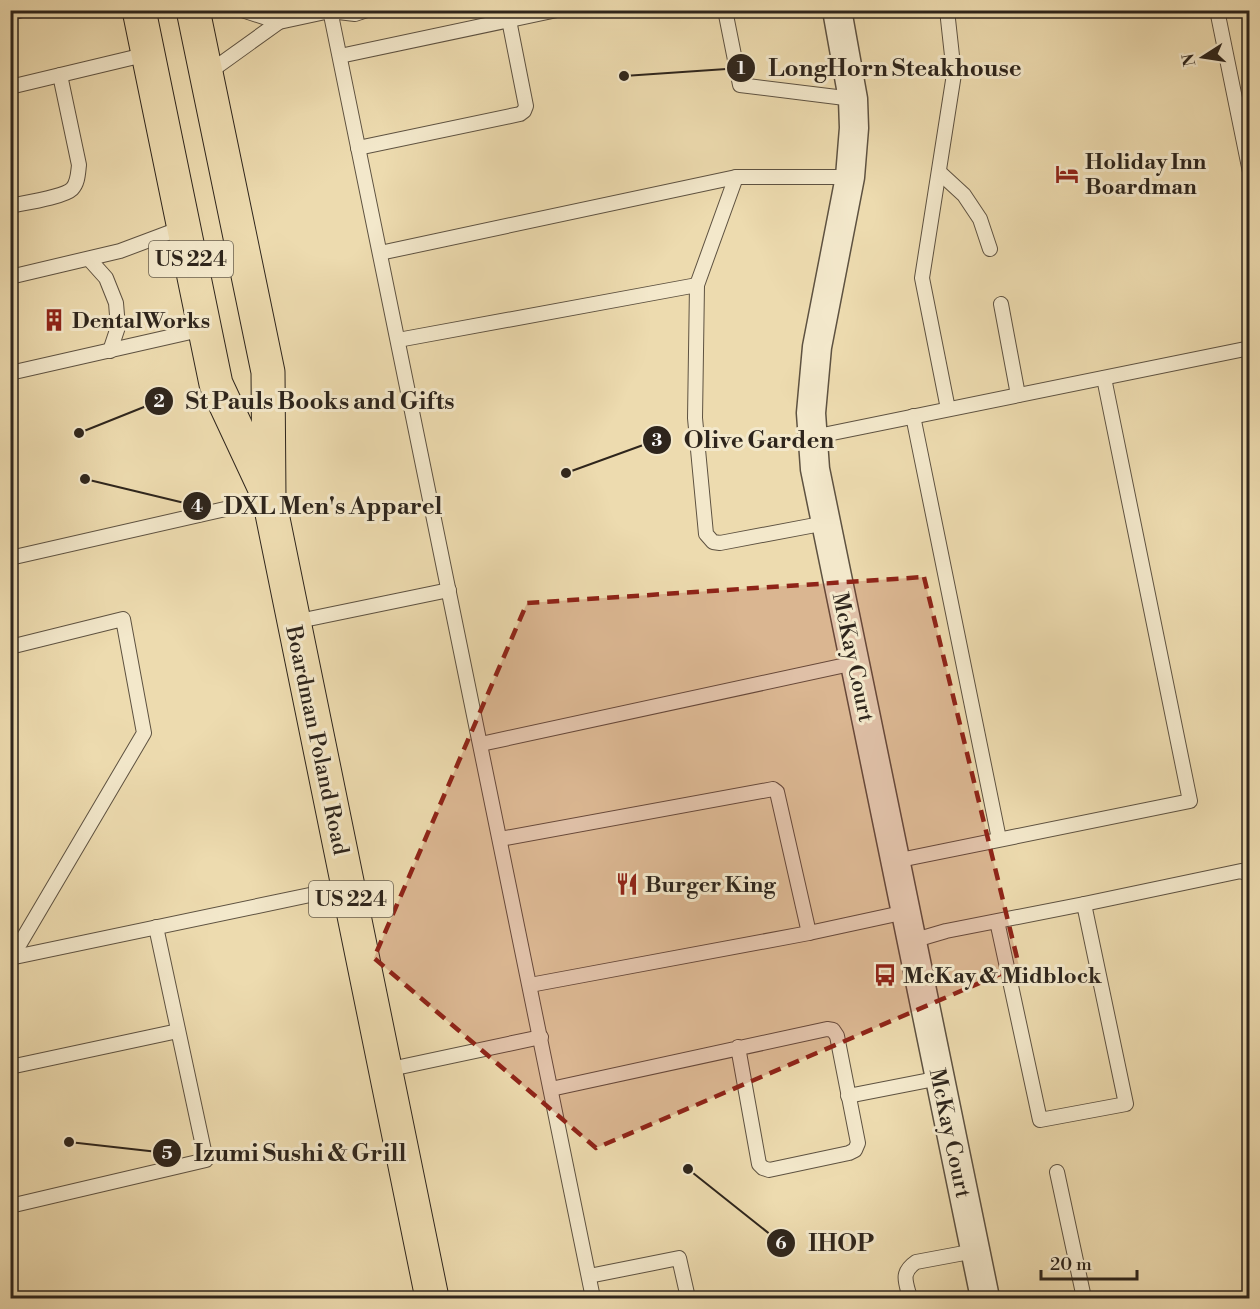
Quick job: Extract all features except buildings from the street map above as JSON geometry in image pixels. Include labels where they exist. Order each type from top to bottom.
[{"type":"main road","name":"Boardman Poland Road","points":[[140,10],[216,384],[269,499]]},
{"type":"main road","name":"Boardman Poland Road","points":[[193,10],[268,372],[269,499],[432,1299]]},
{"type":"street","name":"McKay Court","points":[[837,10],[853,99],[854,128],[850,177],[817,347],[811,413],[815,469],[985,1299]]},
{"type":"lane","points":[[10,13],[22,10]]},
{"type":"lane","points":[[242,10],[279,22]]},
{"type":"lane","points":[[206,74],[279,22],[330,11],[355,14],[368,10]]},
{"type":"lane","points":[[340,56],[557,10]]},
{"type":"lane","points":[[725,10],[740,85],[853,99]]},
{"type":"lane","points":[[947,10],[954,74],[922,278],[948,409]]},
{"type":"lane","points":[[1217,10],[1250,172]]},
{"type":"lane","points":[[330,11],[593,1299]]},
{"type":"lane","points":[[358,148],[520,114],[524,111],[526,106],[509,20]]},
{"type":"lane","points":[[10,87],[148,54]]},
{"type":"lane","points":[[10,206],[63,194],[73,188],[78,178],[79,165],[60,75]]},
{"type":"lane","points":[[939,172],[964,195],[980,219],[990,249]]},
{"type":"lane","points":[[380,253],[736,177],[850,177]]},
{"type":"lane","points":[[736,177],[697,285],[695,418],[706,534],[713,542],[720,543],[826,523]]},
{"type":"lane","points":[[10,277],[120,251],[184,227]]},
{"type":"lane","points":[[89,259],[106,278],[116,303],[118,327],[110,351]]},
{"type":"lane","points":[[398,340],[697,285]]},
{"type":"lane","points":[[1002,304],[1018,395]]},
{"type":"lane","points":[[10,373],[205,328]]},
{"type":"lane","points":[[813,436],[1250,348]]},
{"type":"lane","points":[[895,861],[1190,801],[1104,378]]},
{"type":"lane","points":[[913,416],[999,840]]},
{"type":"lane","points":[[10,558],[269,499]]},
{"type":"lane","points":[[294,622],[449,590]]},
{"type":"lane","points":[[10,647],[123,619],[144,733],[11,957]]},
{"type":"lane","points":[[481,744],[855,663]]},
{"type":"lane","points":[[500,838],[773,789],[777,792],[809,933]]},
{"type":"lane","points":[[912,940],[946,931],[1241,871],[1250,875]]},
{"type":"lane","points":[[11,957],[348,887]]},
{"type":"lane","points":[[997,921],[1040,1120],[1126,1104],[1084,904]]},
{"type":"lane","points":[[530,985],[809,933],[906,912]]},
{"type":"lane","points":[[10,1206],[206,1160],[156,927]]},
{"type":"lane","points":[[551,1089],[738,1047],[826,1029],[833,1030],[837,1036],[858,1143],[855,1150],[770,1170],[763,1168],[759,1164],[738,1047]]},
{"type":"lane","points":[[10,1067],[178,1030]]},
{"type":"lane","points":[[386,1070],[541,1038]]},
{"type":"lane","points":[[848,1096],[940,1078]]},
{"type":"lane","points":[[1057,1172],[1084,1299]]},
{"type":"lane","points":[[910,1299],[905,1275],[908,1267],[916,1262],[975,1251]]},
{"type":"lane","points":[[589,1276],[679,1258],[688,1299]]},
{"type":"highlighted area","points":[[924,577],[1019,966],[596,1148],[374,958],[527,603]]},
{"type":"place","name":"LongHorn Steakhouse","points":[[624,76]]},
{"type":"place","name":"Holiday Inn Boardman","points":[[1067,174]]},
{"type":"place","name":"DentalWorks","points":[[54,320]]},
{"type":"place","name":"St Pauls Books and Gifts","points":[[79,433]]},
{"type":"place","name":"Olive Garden","points":[[566,473]]},
{"type":"place","name":"DXL Men's Apparel","points":[[85,479]]},
{"type":"place","name":"Burger King","points":[[627,884]]},
{"type":"place","name":"McKay & Midblock","points":[[885,975]]},
{"type":"place","name":"Izumi Sushi & Grill","points":[[69,1142]]},
{"type":"place","name":"IHOP","points":[[688,1169]]}]
